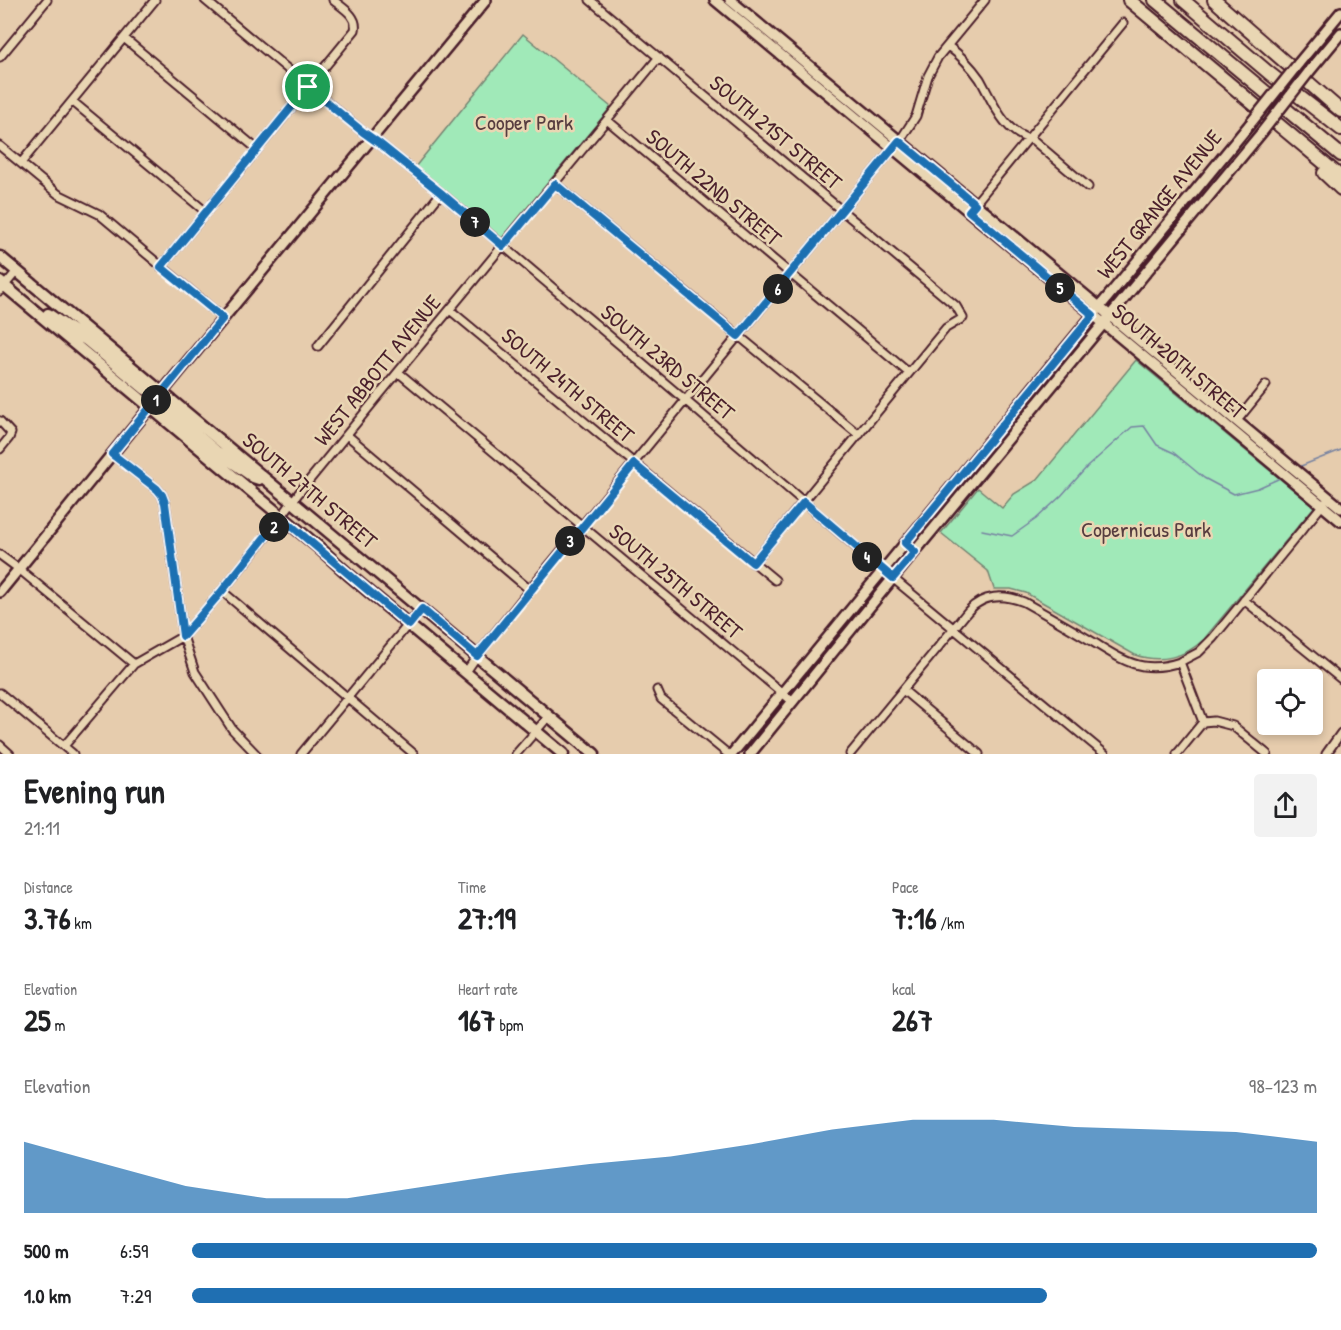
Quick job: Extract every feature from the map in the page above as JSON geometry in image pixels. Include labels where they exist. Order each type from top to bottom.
[{"type":"highway","points":[[1129,0],[1341,177]]},
{"type":"highway","points":[[1155,0],[1341,155]]},
{"type":"highway","points":[[1183,0],[1269,72],[1341,128]]},
{"type":"highway","points":[[1196,0],[1341,128]]},
{"type":"highway","points":[[1214,0],[1341,111]]},
{"type":"highway","points":[[1231,86],[1341,189]]},
{"type":"main road","name":"SOUTH 27TH STREET","points":[[0,256],[594,754]]},
{"type":"main road","name":"SOUTH 27TH STREET","points":[[1,286],[150,407],[563,754]]},
{"type":"main road","points":[[26,305],[43,311],[86,340],[145,389],[156,393],[163,392]]},
{"type":"main road","points":[[150,407],[157,406],[168,411],[216,451],[253,477],[273,485]]},
{"type":"street","points":[[0,57],[6,45],[47,0]]},
{"type":"street","points":[[21,163],[155,0]]},
{"type":"street","name":"SOUTH 23RD STREET","points":[[205,0],[308,87],[441,193],[883,570],[1105,754]]},
{"type":"street","points":[[161,267],[355,30],[357,24],[354,18],[333,0]]},
{"type":"street","points":[[0,592],[486,0]]},
{"type":"street","name":"SOUTH 21ST STREET","points":[[590,0],[956,306],[963,318],[946,328],[909,373]]},
{"type":"street","name":"SOUTH 20TH STREET","points":[[715,0],[972,207],[1325,502],[1341,521]]},
{"type":"street","name":"SOUTH 20TH STREET","points":[[730,0],[896,145]]},
{"type":"street","points":[[466,672],[685,400],[896,145],[916,116],[933,66],[985,0]]},
{"type":"street","name":"WEST GRANGE AVENUE","points":[[732,754],[1341,12]]},
{"type":"street","points":[[972,207],[1123,23]]},
{"type":"street","name":"WEST GRANGE AVENUE","points":[[750,754],[1341,33]]},
{"type":"street","points":[[124,38],[257,149]]},
{"type":"street","points":[[948,45],[972,69],[1004,120],[1022,138],[1033,140],[1088,187]]},
{"type":"street","name":"WEST ABBOTT AVENUE","points":[[64,746],[134,664],[183,636],[222,591],[398,372],[659,57]]},
{"type":"street","points":[[72,101],[206,212]]},
{"type":"street","name":"SOUTH 22ND STREET","points":[[606,120],[909,373]]},
{"type":"street","points":[[0,146],[58,194],[99,214],[223,318]]},
{"type":"street","points":[[1218,163],[1228,172]]},
{"type":"street","points":[[555,184],[858,435]]},
{"type":"street","points":[[318,346],[441,193]]},
{"type":"street","points":[[1,286],[17,271]]},
{"type":"street","points":[[1124,277],[1134,286]]},
{"type":"street","name":"SOUTH 24TH STREET","points":[[450,310],[775,580]]},
{"type":"street","points":[[1071,342],[1081,351]]},
{"type":"street","name":"SOUTH 25TH STREET","points":[[398,372],[792,702]]},
{"type":"street","points":[[753,563],[909,373]]},
{"type":"street","points":[[1240,417],[1266,385]]},
{"type":"street","points":[[0,421],[11,433],[0,449]]},
{"type":"street","points":[[347,435],[530,590]]},
{"type":"street","points":[[989,441],[999,450]]},
{"type":"street","points":[[112,454],[162,495],[183,636],[195,672],[232,729],[256,754]]},
{"type":"street","points":[[855,752],[953,629],[973,605],[981,600],[1012,597],[1136,664],[1146,667],[1168,666],[1189,658],[1206,646],[1325,502]]},
{"type":"street","name":"SOUTH 20TH STREET","points":[[1325,502],[1341,508]]},
{"type":"street","points":[[905,543],[915,552]]},
{"type":"street","points":[[0,555],[134,664]]},
{"type":"street","points":[[222,591],[414,754]]},
{"type":"street","points":[[859,600],[869,608]]},
{"type":"street","points":[[1244,600],[1341,679]]},
{"type":"street","points":[[301,754],[422,609]]},
{"type":"street","points":[[1180,662],[1203,722]]},
{"type":"street","points":[[657,690],[661,699],[728,754]]},
{"type":"street","points":[[903,690],[979,754]]},
{"type":"street","points":[[0,693],[73,754]]},
{"type":"street","points":[[516,754],[549,716]]},
{"type":"street","points":[[1177,754],[1203,722],[1214,721],[1233,726],[1267,754]]},
{"type":"street","points":[[1326,754],[1341,733]]},
{"type":"street","points":[[0,745],[10,754]]},
{"type":"green space","name":"Cooper Park","points":[[523,34],[611,107],[501,239],[415,167]]},
{"type":"green space","name":"Copernicus Park","points":[[1136,360],[1314,507],[1204,639],[1180,655],[1154,659],[1135,655],[1026,593],[1011,589],[994,589],[988,571],[941,533],[978,488],[1002,508],[1014,494],[1037,480]]},
{"type":"waterway","points":[[982,530],[1012,536],[1036,519],[1087,467],[1132,427],[1144,426],[1157,445],[1174,453],[1204,478],[1234,494],[1258,488],[1278,479]]},
{"type":"waterway","points":[[1301,466],[1341,450]]},
{"type":"route","points":[[308,87],[441,193],[503,246],[555,184],[738,336],[899,141],[975,204],[969,211],[1093,315],[905,543],[915,552],[893,578],[804,502],[753,563],[634,464],[477,656],[422,609],[409,625],[281,517],[183,636],[162,495],[112,454],[223,318],[161,267],[308,87]]}]
